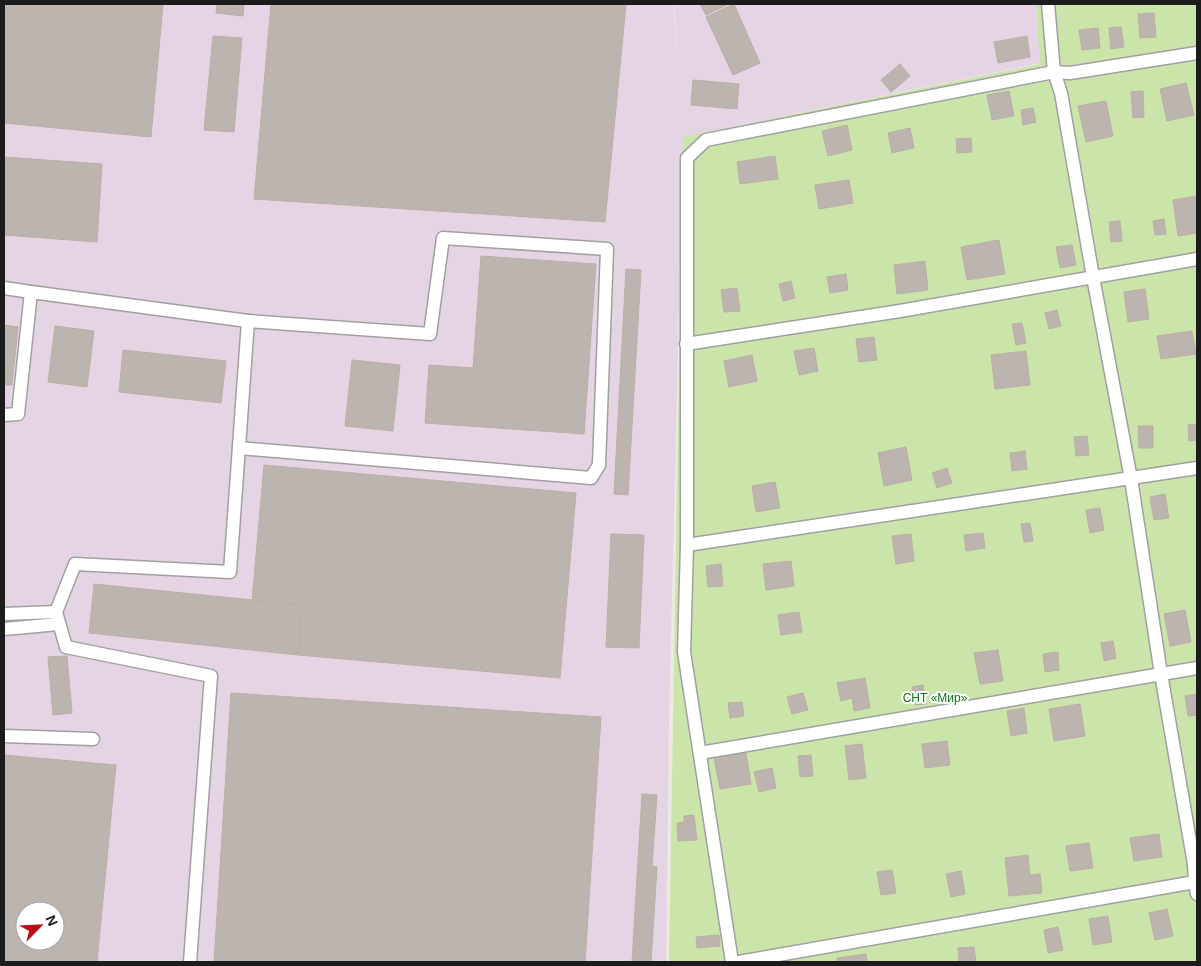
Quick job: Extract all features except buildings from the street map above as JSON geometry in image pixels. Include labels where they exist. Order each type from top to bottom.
[{"type":"lane","points":[[739,962],[1196,888],[1196,863],[1161,674],[1131,478],[1061,93],[1054,72],[1048,4]]},
{"type":"lane","points":[[732,962],[684,652],[688,545],[687,158],[706,140],[1054,72],[1070,74],[1197,53]]},
{"type":"lane","points":[[4,288],[248,321],[430,334],[443,238],[607,249],[599,465],[591,478],[239,448]]},
{"type":"lane","points":[[686,344],[890,312],[1197,259]]},
{"type":"lane","points":[[4,415],[18,414],[31,292]]},
{"type":"lane","points":[[190,962],[211,676],[66,647],[58,618],[75,564],[230,572],[248,321]]},
{"type":"lane","points":[[688,545],[1197,468]]},
{"type":"lane","points":[[4,614],[58,618]]},
{"type":"lane","points":[[4,629],[58,618]]},
{"type":"lane","points":[[700,753],[1197,668]]},
{"type":"lane","points":[[4,736],[93,739]]},
{"type":"shaded area","points":[[4,4],[673,4],[679,76],[674,4],[1036,4],[1040,63],[683,137],[669,720],[666,962],[4,962]]},
{"type":"green space","name":"СНТ «Мир»","points":[[1036,4],[1197,4],[1197,962],[669,962],[683,137],[1040,64]]}]
